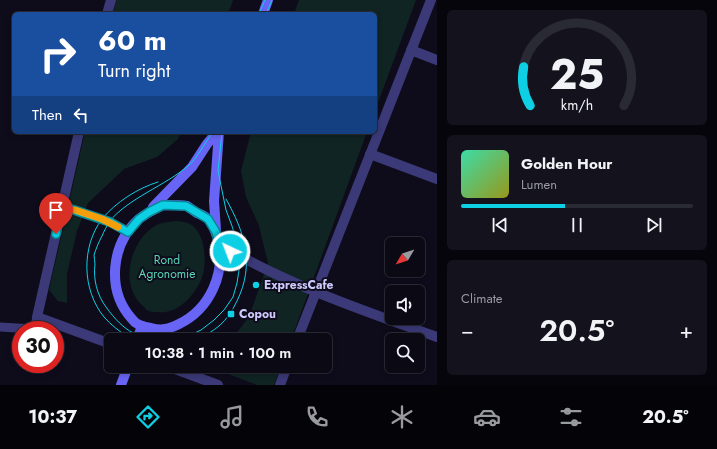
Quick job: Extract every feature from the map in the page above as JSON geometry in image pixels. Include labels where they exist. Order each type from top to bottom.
[{"type":"main road","points":[[264,12],[268,0]]},
{"type":"main road","points":[[149,212],[192,167],[207,144],[216,134]]},
{"type":"main road","points":[[216,232],[208,219],[186,206],[163,205],[139,219],[128,232],[120,247],[116,258],[114,277],[117,293],[123,307],[133,321],[142,326],[153,329],[167,330],[185,321],[200,310],[211,294],[217,280],[221,262],[216,232],[214,201],[218,134]]},
{"type":"main road","points":[[140,333],[142,326]]},
{"type":"main road","points":[[121,385],[125,373]]},
{"type":"street","points":[[107,12],[110,0]]},
{"type":"street","points":[[300,333],[431,0]]},
{"type":"street","points":[[411,50],[437,60]]},
{"type":"street","points":[[79,134],[38,317],[104,341]]},
{"type":"street","points":[[370,154],[437,179]]},
{"type":"street","points":[[219,244],[247,261],[315,293],[437,337]]},
{"type":"street","points":[[186,373],[218,385]]},
{"type":"street","points":[[280,385],[284,373]]},
{"type":"lane","points":[[62,206],[110,222],[128,232]]},
{"type":"lane","points":[[0,327],[34,329],[38,317]]},
{"type":"green space","points":[[116,0],[233,0],[229,12],[113,12]]},
{"type":"green space","points":[[299,0],[416,0],[377,106],[377,12],[295,12]]},
{"type":"green space","points":[[85,134],[180,134],[178,139],[157,157],[124,169],[88,203],[77,231],[67,274],[67,303],[58,301],[49,290]]},
{"type":"green space","points":[[250,134],[366,134],[294,333],[236,333],[249,317],[268,263],[259,226],[246,197],[241,171]]},
{"type":"green space","name":"Rond Agronomie","points":[[176,221],[188,223],[199,233],[204,248],[205,257],[203,274],[194,293],[184,304],[171,311],[148,311],[135,296],[131,286],[129,275],[130,263],[139,242],[146,233],[162,223]]},
{"type":"green space","points":[[225,373],[278,373],[274,385],[257,385]]},
{"type":"tram line","points":[[260,12],[265,0]]},
{"type":"tram line","points":[[267,12],[272,0]]},
{"type":"tram line","points":[[133,333],[126,329],[113,316],[103,302],[96,287],[94,255],[109,222],[126,206],[169,180],[188,166],[198,155],[212,134]]},
{"type":"tram line","points":[[195,333],[214,320],[224,310],[233,297],[241,257],[226,210],[218,171],[222,134]]},
{"type":"tram line","points":[[122,333],[109,323],[104,317],[91,294],[87,268],[90,242],[102,219],[114,207],[128,196],[158,182]]},
{"type":"tram line","points":[[209,333],[220,325],[229,315],[237,301],[246,274],[243,236],[226,199]]},
{"type":"slow traffic","points":[[75,210],[110,222],[118,227]]},
{"type":"place","name":"ExpressCafe","points":[[256,285]]},
{"type":"place","name":"Copou","points":[[231,314]]},
{"type":"route","points":[[56,234],[62,206],[110,222],[128,232],[139,219],[163,205],[186,206],[208,219],[216,232],[219,244],[230,251]]}]
